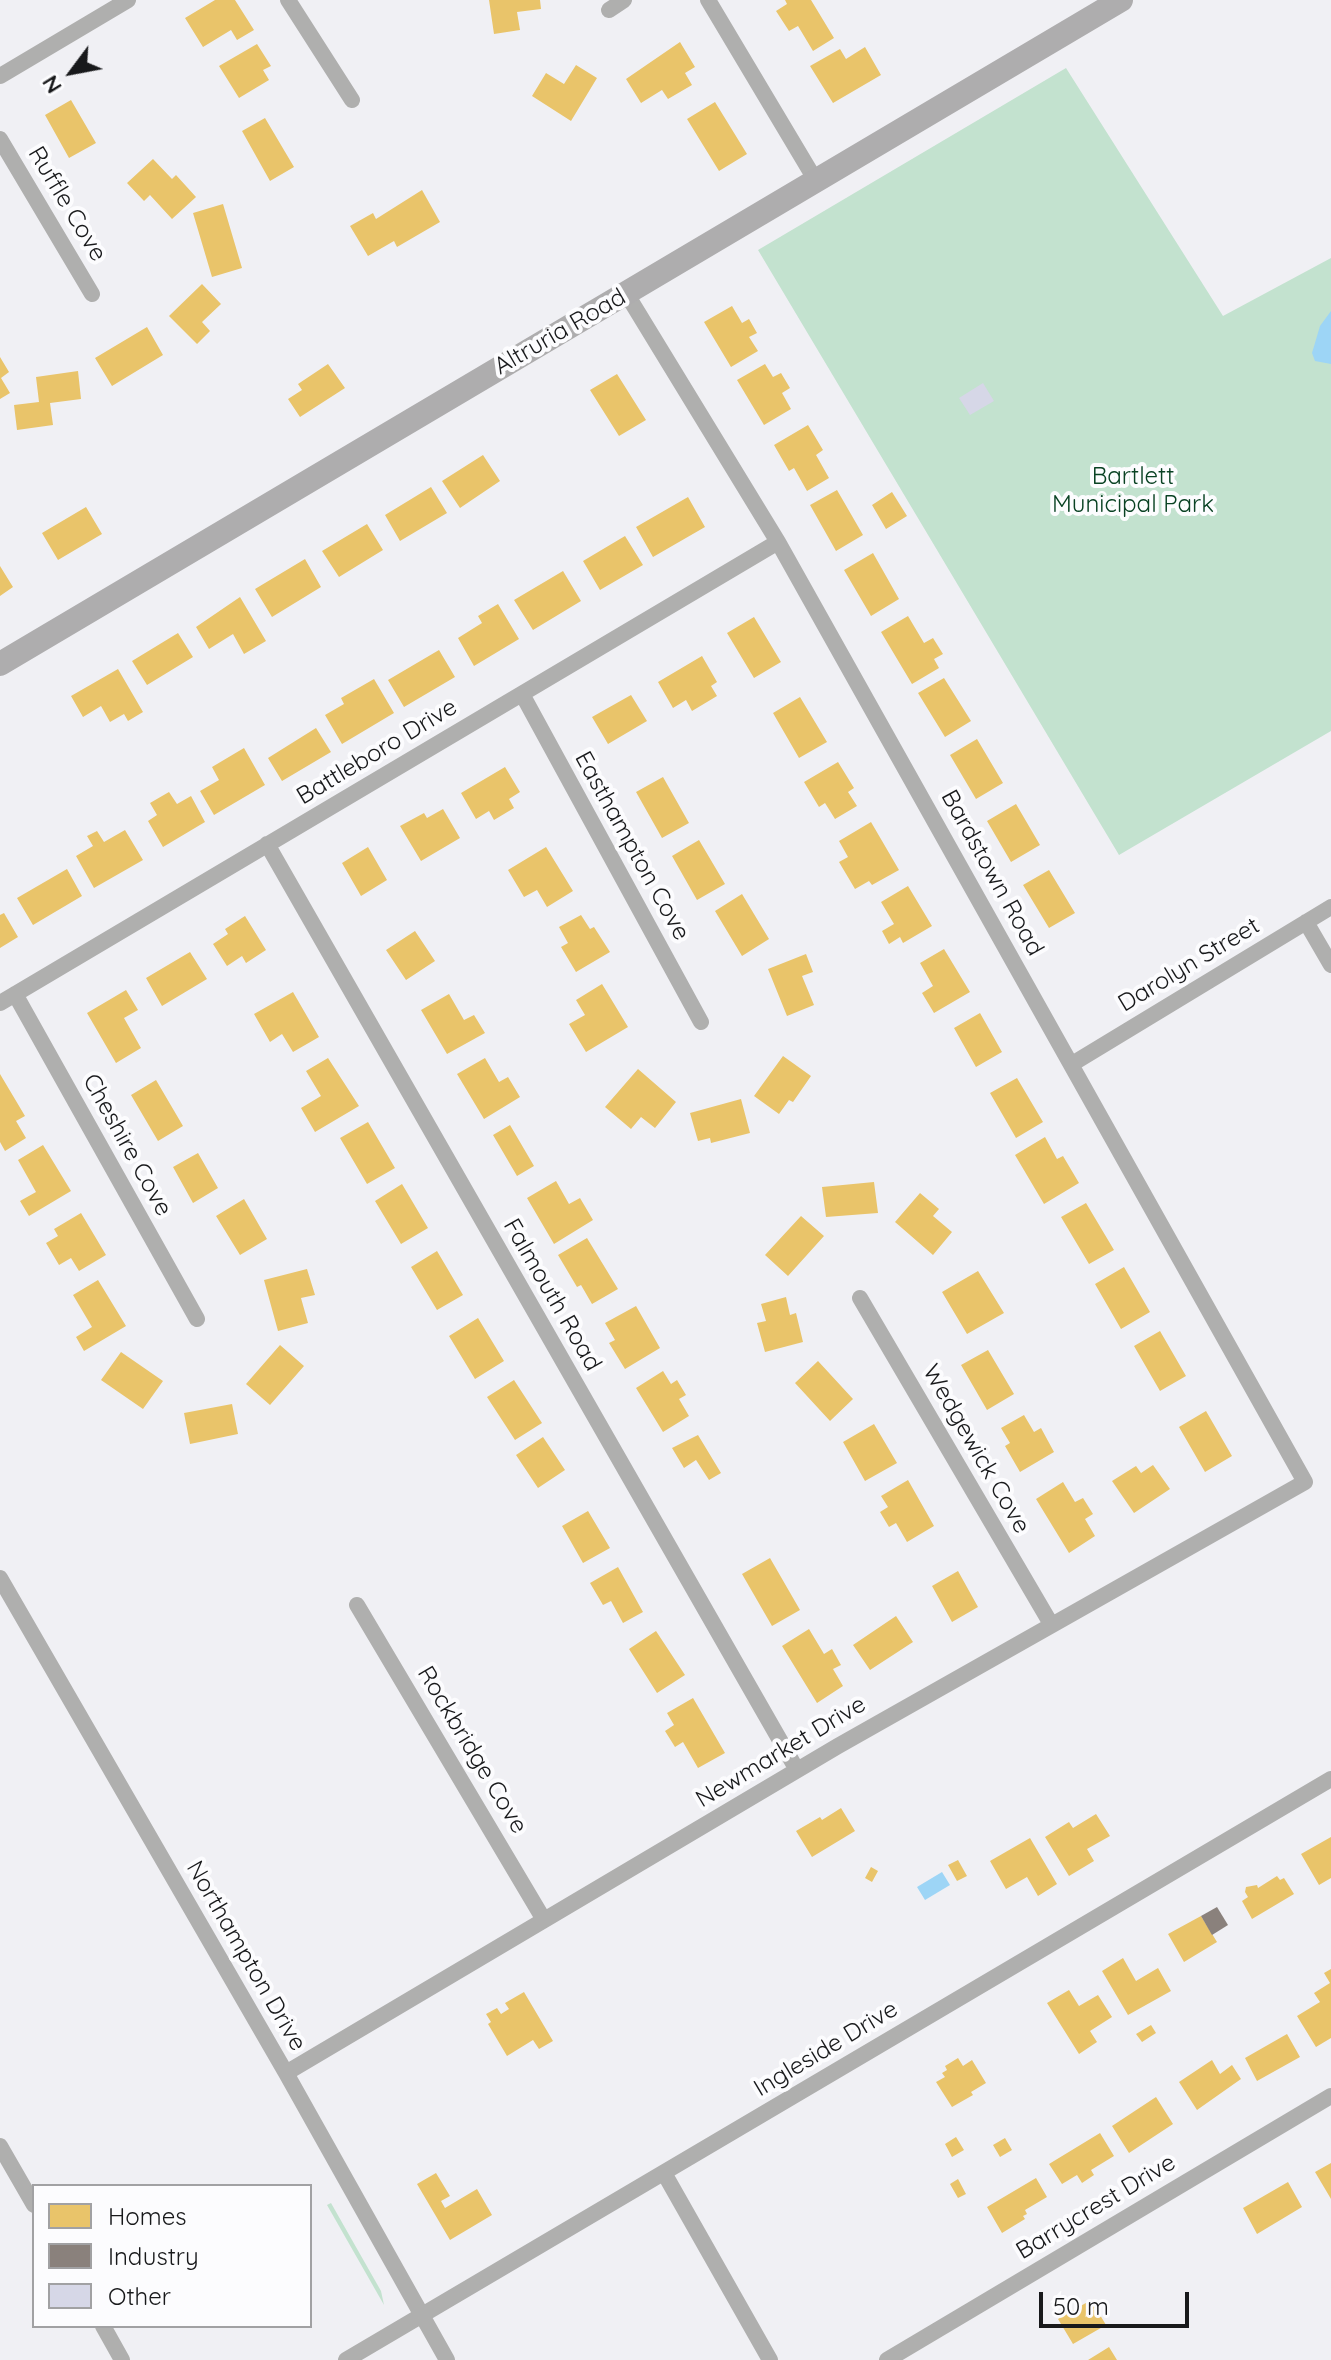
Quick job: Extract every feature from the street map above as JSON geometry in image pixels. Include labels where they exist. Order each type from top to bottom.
[{"type":"street","points":[[0,76],[128,0]]},
{"type":"street","points":[[288,0],[352,100]]},
{"type":"street","points":[[609,10],[624,0]]},
{"type":"street","points":[[708,0],[816,181]]},
{"type":"street","name":"Altruria Road","points":[[0,664],[1121,0]]},
{"type":"street","name":"Ruffle Cove","points":[[0,139],[92,294]]},
{"type":"street","name":"Bardstown Road","points":[[626,293],[778,542],[1305,1482]]},
{"type":"street","name":"Battleboro Drive","points":[[0,1003],[778,542]]},
{"type":"street","name":"Easthampton Cove","points":[[522,694],[701,1022]]},
{"type":"street","name":"Falmouth Road","points":[[267,844],[797,1770]]},
{"type":"street","name":"Darolyn Street","points":[[1072,1064],[1331,907]]},
{"type":"street","points":[[1306,922],[1331,965]]},
{"type":"street","name":"Cheshire Cove","points":[[15,994],[197,1319]]},
{"type":"street","name":"Wedgewick Cove","points":[[860,1298],[1051,1624]]},
{"type":"street","name":"Newmarket Drive","points":[[286,2073],[797,1770],[1305,1482]]},
{"type":"street","name":"Northampton Drive","points":[[0,1578],[286,2073],[447,2360]]},
{"type":"street","name":"Rockbridge Cove","points":[[357,1605],[544,1920]]},
{"type":"street","name":"Ingleside Drive","points":[[346,2360],[1331,1779]]},
{"type":"street","name":"Barrycrest Drive","points":[[887,2360],[1331,2096]]},
{"type":"street","points":[[0,2146],[32,2202]]},
{"type":"street","points":[[664,2173],[770,2360]]},
{"type":"street","points":[[104,2328],[122,2360]]},
{"type":"green space","name":"Bartlett Municipal Park","points":[[1066,68],[1223,316],[1331,258],[1331,731],[1119,855],[758,250]]},
{"type":"green space","points":[[331,2203],[381,2291],[384,2305],[327,2205]]},
{"type":"water","points":[[1331,311],[1331,364],[1315,361],[1312,353],[1320,326]]},
{"type":"water","points":[[942,1872],[950,1885],[925,1900],[917,1887]]},
{"type":"building: Homes","points":[[215,0],[235,0],[254,30],[237,40],[231,30],[203,47],[185,18]]},
{"type":"building: Homes","points":[[489,0],[540,0],[541,9],[517,12],[520,30],[494,34]]},
{"type":"building: Homes","points":[[785,0],[811,0],[834,38],[813,51],[798,26],[789,31],[776,11],[787,4]]},
{"type":"building: Homes","points":[[680,42],[695,67],[685,73],[692,85],[668,99],[662,90],[641,103],[626,79]]},
{"type":"building: Homes","points":[[257,44],[271,66],[263,70],[269,80],[239,98],[219,66]]},
{"type":"building: Homes","points":[[865,47],[881,75],[833,103],[810,66],[840,49],[846,59]]},
{"type":"building: Homes","points":[[576,65],[597,78],[571,121],[532,96],[546,73],[564,84]]},
{"type":"building: Homes","points":[[71,100],[96,143],[69,158],[45,115]]},
{"type":"building: Homes","points":[[715,102],[747,154],[719,171],[687,119]]},
{"type":"building: Homes","points":[[265,118],[294,167],[270,181],[242,131]]},
{"type":"building: Homes","points":[[153,159],[172,179],[176,175],[196,197],[172,219],[150,195],[144,201],[127,183]]},
{"type":"building: Homes","points":[[422,190],[440,222],[397,247],[394,241],[368,256],[350,226],[373,213],[376,219]]},
{"type":"building: Homes","points":[[223,204],[242,268],[212,277],[193,213]]},
{"type":"building: Homes","points":[[202,284],[221,304],[202,322],[210,331],[197,344],[169,316]]},
{"type":"building: Homes","points":[[732,306],[742,323],[749,319],[757,333],[749,337],[758,351],[731,367],[704,322]]},
{"type":"building: Homes","points":[[147,327],[163,355],[112,386],[95,358]]},
{"type":"building: Homes","points":[[0,357],[9,372],[1,378],[10,393],[0,399]]},
{"type":"building: Homes","points":[[328,364],[345,388],[300,417],[288,399],[302,390],[298,384]]},
{"type":"building: Homes","points":[[765,364],[773,377],[781,373],[790,388],[782,393],[791,409],[764,425],[737,380]]},
{"type":"building: Homes","points":[[78,371],[81,399],[50,403],[53,425],[17,430],[14,405],[39,402],[36,377]]},
{"type":"building: Homes","points":[[617,374],[646,420],[619,436],[590,390]]},
{"type":"building: Homes","points":[[808,425],[823,450],[816,455],[829,478],[807,491],[794,468],[789,471],[774,445]]},
{"type":"building: Homes","points":[[483,455],[500,481],[460,508],[442,481]]},
{"type":"building: Homes","points":[[431,487],[447,513],[400,541],[385,515]]},
{"type":"building: Homes","points":[[837,490],[863,535],[836,551],[810,505]]},
{"type":"building: Homes","points":[[892,492],[907,516],[886,529],[872,505]]},
{"type":"building: Homes","points":[[688,497],[705,527],[653,557],[636,527]]},
{"type":"building: Homes","points":[[86,507],[102,534],[58,560],[42,533]]},
{"type":"building: Homes","points":[[367,524],[383,550],[339,577],[322,551]]},
{"type":"building: Homes","points":[[625,536],[643,565],[600,590],[583,561]]},
{"type":"building: Homes","points":[[873,553],[899,599],[871,616],[844,570]]},
{"type":"building: Homes","points":[[305,559],[321,587],[272,617],[255,589]]},
{"type":"building: Homes","points":[[0,566],[13,587],[0,596]]},
{"type":"building: Homes","points":[[563,571],[581,601],[533,630],[514,600]]},
{"type":"building: Homes","points":[[240,597],[266,641],[244,654],[233,634],[209,649],[196,627]]},
{"type":"building: Homes","points":[[498,604],[519,639],[474,666],[458,638],[482,623],[478,616]]},
{"type":"building: Homes","points":[[908,616],[924,643],[933,638],[943,654],[934,659],[939,668],[912,684],[881,632]]},
{"type":"building: Homes","points":[[754,617],[781,662],[754,678],[727,633]]},
{"type":"building: Homes","points":[[178,633],[193,657],[147,685],[132,661]]},
{"type":"building: Homes","points":[[439,650],[455,677],[404,707],[388,680]]},
{"type":"building: Homes","points":[[702,656],[717,682],[711,686],[717,696],[692,711],[686,700],[673,708],[658,682]]},
{"type":"building: Homes","points":[[118,669],[143,712],[128,721],[124,714],[110,722],[101,706],[83,717],[71,696]]},
{"type":"building: Homes","points":[[944,678],[971,721],[945,737],[918,693]]},
{"type":"building: Homes","points":[[374,679],[394,713],[342,744],[325,715],[344,704],[341,698]]},
{"type":"building: Homes","points":[[631,695],[647,721],[608,744],[592,717]]},
{"type":"building: Homes","points":[[800,697],[827,742],[799,758],[773,713]]},
{"type":"building: Homes","points":[[316,728],[331,752],[282,781],[268,758]]},
{"type":"building: Homes","points":[[977,739],[1003,783],[976,799],[950,755]]},
{"type":"building: Homes","points":[[244,748],[265,785],[214,815],[200,791],[219,780],[212,767]]},
{"type":"building: Homes","points":[[838,762],[854,788],[848,792],[857,806],[835,819],[825,803],[819,807],[804,782]]},
{"type":"building: Homes","points":[[505,767],[520,792],[509,799],[514,808],[494,820],[489,811],[476,819],[461,793]]},
{"type":"building: Homes","points":[[663,777],[689,823],[662,838],[636,792]]},
{"type":"building: Homes","points":[[169,792],[177,804],[191,796],[205,822],[163,847],[148,821],[157,815],[150,803]]},
{"type":"building: Homes","points":[[1016,804],[1040,845],[1011,862],[987,821]]},
{"type":"building: Homes","points":[[443,809],[460,838],[421,861],[400,826],[424,813],[427,818]]},
{"type":"building: Homes","points":[[871,822],[899,870],[872,885],[869,881],[855,889],[839,862],[848,857],[839,841]]},
{"type":"building: Homes","points":[[125,830],[143,860],[94,888],[76,856],[93,846],[87,836],[97,831],[104,842]]},
{"type":"building: Homes","points":[[699,840],[725,884],[697,900],[672,856]]},
{"type":"building: Homes","points":[[368,847],[387,880],[361,896],[342,863]]},
{"type":"building: Homes","points":[[546,847],[573,891],[547,907],[537,890],[524,897],[508,870]]},
{"type":"building: Homes","points":[[67,869],[82,896],[33,925],[17,898]]},
{"type":"building: Homes","points":[[1049,870],[1075,913],[1049,928],[1023,885]]},
{"type":"building: Homes","points":[[908,886],[932,926],[903,943],[900,937],[889,944],[882,931],[894,924],[881,902]]},
{"type":"building: Homes","points":[[742,894],[769,939],[742,956],[715,911]]},
{"type":"building: Homes","points":[[4,913],[18,937],[0,948],[0,915]]},
{"type":"building: Homes","points":[[581,915],[590,929],[594,927],[610,952],[576,972],[561,947],[568,943],[559,927]]},
{"type":"building: Homes","points":[[245,916],[266,950],[246,963],[242,956],[227,966],[213,944],[228,934],[225,929]]},
{"type":"building: Homes","points":[[415,931],[435,961],[406,980],[386,950]]},
{"type":"building: Homes","points":[[944,949],[970,992],[934,1013],[922,993],[933,986],[920,963]]},
{"type":"building: Homes","points":[[190,952],[207,979],[162,1006],[146,978]]},
{"type":"building: Homes","points":[[806,954],[813,972],[802,976],[814,1005],[787,1016],[768,969]]},
{"type":"building: Homes","points":[[602,984],[628,1027],[586,1052],[569,1024],[585,1015],[576,1000]]},
{"type":"building: Homes","points":[[126,990],[138,1010],[124,1018],[141,1048],[116,1063],[87,1013]]},
{"type":"building: Homes","points":[[293,992],[319,1037],[293,1052],[282,1034],[270,1042],[254,1014]]},
{"type":"building: Homes","points":[[449,994],[464,1020],[474,1015],[485,1033],[447,1054],[421,1010]]},
{"type":"building: Homes","points":[[980,1013],[1002,1052],[976,1067],[954,1028]]},
{"type":"building: Homes","points":[[783,1056],[811,1076],[793,1102],[789,1100],[779,1114],[754,1096]]},
{"type":"building: Homes","points":[[328,1058],[359,1106],[315,1132],[301,1108],[321,1096],[306,1071]]},
{"type":"building: Homes","points":[[485,1058],[499,1082],[508,1077],[520,1097],[484,1119],[457,1074]]},
{"type":"building: Homes","points":[[638,1069],[676,1102],[655,1128],[641,1117],[631,1129],[605,1107]]},
{"type":"building: Homes","points":[[0,1074],[25,1116],[16,1121],[26,1138],[5,1151],[0,1142]]},
{"type":"building: Homes","points":[[1017,1078],[1043,1122],[1016,1138],[990,1093]]},
{"type":"building: Homes","points":[[156,1080],[183,1126],[158,1141],[131,1095]]},
{"type":"building: Homes","points":[[741,1099],[750,1133],[711,1143],[710,1138],[698,1141],[690,1113]]},
{"type":"building: Homes","points":[[368,1122],[395,1168],[367,1184],[340,1138]]},
{"type":"building: Homes","points":[[510,1125],[534,1166],[517,1176],[493,1135]]},
{"type":"building: Homes","points":[[1045,1137],[1057,1159],[1063,1156],[1079,1183],[1044,1204],[1015,1155]]},
{"type":"building: Homes","points":[[43,1145],[71,1191],[29,1216],[20,1201],[36,1192],[18,1160]]},
{"type":"building: Homes","points":[[198,1153],[218,1188],[193,1203],[173,1167]]},
{"type":"building: Homes","points":[[556,1181],[569,1204],[580,1198],[593,1220],[554,1244],[527,1198]]},
{"type":"building: Homes","points":[[874,1182],[878,1213],[826,1217],[822,1187]]},
{"type":"building: Homes","points":[[402,1184],[428,1228],[401,1244],[375,1201]]},
{"type":"building: Homes","points":[[920,1193],[939,1209],[933,1216],[952,1232],[933,1255],[895,1222]]},
{"type":"building: Homes","points":[[244,1199],[267,1239],[240,1255],[216,1216]]},
{"type":"building: Homes","points":[[1086,1203],[1114,1250],[1089,1264],[1061,1217]]},
{"type":"building: Homes","points":[[81,1213],[106,1255],[79,1271],[71,1258],[59,1265],[46,1243],[58,1236],[54,1229]]},
{"type":"building: Homes","points":[[801,1216],[824,1236],[788,1276],[765,1255]]},
{"type":"building: Homes","points":[[587,1238],[618,1289],[592,1304],[581,1285],[577,1287],[558,1255]]},
{"type":"building: Homes","points":[[437,1251],[463,1295],[437,1310],[411,1267]]},
{"type":"building: Homes","points":[[1124,1267],[1150,1312],[1121,1329],[1095,1284]]},
{"type":"building: Homes","points":[[307,1269],[315,1295],[301,1298],[308,1323],[278,1331],[264,1280]]},
{"type":"building: Homes","points":[[978,1271],[1004,1313],[967,1334],[942,1292]]},
{"type":"building: Homes","points":[[98,1280],[126,1326],[84,1351],[76,1337],[92,1327],[73,1295]]},
{"type":"building: Homes","points":[[786,1297],[790,1315],[796,1313],[803,1342],[765,1352],[757,1323],[766,1321],[761,1304]]},
{"type":"building: Homes","points":[[636,1306],[660,1348],[625,1369],[609,1343],[615,1340],[605,1323]]},
{"type":"building: Homes","points":[[478,1318],[504,1361],[475,1379],[449,1336]]},
{"type":"building: Homes","points":[[1160,1331],[1186,1376],[1160,1391],[1134,1346]]},
{"type":"building: Homes","points":[[280,1345],[304,1366],[270,1405],[246,1384]]},
{"type":"building: Homes","points":[[988,1350],[1014,1394],[987,1410],[961,1365]]},
{"type":"building: Homes","points":[[121,1352],[163,1381],[143,1409],[101,1380]]},
{"type":"building: Homes","points":[[818,1361],[853,1399],[830,1421],[795,1383]]},
{"type":"building: Homes","points":[[663,1371],[671,1384],[677,1380],[686,1395],[679,1399],[689,1416],[663,1432],[636,1388]]},
{"type":"building: Homes","points":[[514,1380],[542,1423],[515,1440],[487,1397]]},
{"type":"building: Homes","points":[[232,1404],[238,1434],[190,1444],[184,1413]]},
{"type":"building: Homes","points":[[1206,1411],[1232,1456],[1205,1472],[1179,1427]]},
{"type":"building: Homes","points":[[1024,1415],[1034,1432],[1041,1428],[1054,1452],[1020,1472],[1005,1446],[1010,1443],[1001,1428]]},
{"type":"building: Homes","points":[[874,1424],[897,1463],[865,1481],[843,1442]]},
{"type":"building: Homes","points":[[698,1435],[721,1473],[709,1480],[696,1460],[684,1468],[672,1448]]},
{"type":"building: Homes","points":[[543,1437],[565,1470],[538,1488],[516,1455]]},
{"type":"building: Homes","points":[[1153,1465],[1170,1489],[1134,1513],[1112,1481],[1136,1466],[1141,1473]]},
{"type":"building: Homes","points":[[908,1480],[934,1526],[907,1542],[896,1523],[889,1527],[880,1512],[888,1507],[881,1496]]},
{"type":"building: Homes","points":[[1063,1482],[1075,1502],[1083,1498],[1093,1514],[1085,1519],[1095,1536],[1069,1553],[1036,1499]]},
{"type":"building: Homes","points":[[588,1511],[610,1548],[583,1563],[562,1526]]},
{"type":"building: Homes","points":[[770,1558],[800,1610],[772,1626],[742,1574]]},
{"type":"building: Homes","points":[[618,1567],[643,1612],[623,1623],[611,1601],[603,1605],[590,1583]]},
{"type":"building: Homes","points":[[958,1571],[978,1607],[952,1622],[932,1586]]},
{"type":"building: Homes","points":[[896,1616],[913,1642],[870,1670],[853,1645]]},
{"type":"building: Homes","points":[[809,1629],[824,1654],[832,1649],[841,1665],[833,1669],[843,1686],[817,1703],[782,1646]]},
{"type":"building: Homes","points":[[656,1631],[685,1675],[657,1693],[629,1649]]},
{"type":"building: Homes","points":[[693,1698],[725,1753],[698,1768],[683,1742],[675,1747],[665,1731],[674,1725],[667,1713]]},
{"type":"building: Homes","points":[[841,1808],[855,1831],[812,1857],[796,1831]]},
{"type":"building: Homes","points":[[1096,1814],[1110,1836],[1087,1849],[1094,1861],[1069,1876],[1045,1837],[1069,1822],[1073,1828]]},
{"type":"building: Homes","points":[[1331,1837],[1331,1878],[1319,1885],[1301,1854]]},
{"type":"building: Homes","points":[[1030,1838],[1057,1884],[1038,1896],[1027,1877],[1006,1889],[990,1861]]},
{"type":"building: Homes","points":[[958,1860],[967,1876],[957,1881],[948,1865]]},
{"type":"building: Homes","points":[[871,1867],[878,1871],[872,1882],[865,1878]]},
{"type":"building: Homes","points":[[1277,1876],[1280,1880],[1284,1878],[1294,1894],[1252,1919],[1242,1901],[1248,1897],[1246,1887],[1257,1885],[1258,1888]]},
{"type":"building: Homes","points":[[1201,1916],[1217,1942],[1184,1962],[1168,1934]]},
{"type":"building: Homes","points":[[1123,1958],[1136,1981],[1158,1968],[1171,1991],[1128,2015],[1102,1971]]},
{"type":"building: Homes","points":[[1331,1969],[1331,2038],[1316,2047],[1297,2016],[1320,2002],[1314,1993],[1330,1983],[1324,1973]]},
{"type":"building: Homes","points":[[1069,1990],[1079,2006],[1098,1995],[1112,2017],[1090,2031],[1097,2042],[1079,2054],[1047,2003]]},
{"type":"building: Homes","points":[[524,1992],[553,2041],[539,2049],[533,2040],[507,2056],[488,2024],[491,2022],[486,2014],[497,2008],[501,2014],[509,2009],[505,2003]]},
{"type":"building: Homes","points":[[1151,2025],[1156,2033],[1142,2042],[1136,2034]]},
{"type":"building: Homes","points":[[1287,2034],[1300,2057],[1257,2081],[1245,2058]]},
{"type":"building: Homes","points":[[958,2058],[963,2066],[972,2060],[986,2083],[952,2107],[936,2082],[945,2077],[942,2073],[947,2070],[945,2066]]},
{"type":"building: Homes","points":[[1212,2060],[1220,2074],[1232,2065],[1241,2079],[1197,2110],[1179,2082]]},
{"type":"building: Homes","points":[[1156,2097],[1173,2124],[1129,2153],[1112,2126]]},
{"type":"building: Homes","points":[[1100,2133],[1114,2156],[1091,2170],[1094,2175],[1082,2183],[1077,2175],[1062,2184],[1049,2164]]},
{"type":"building: Homes","points":[[956,2137],[964,2150],[952,2157],[945,2144]]},
{"type":"building: Homes","points":[[1005,2138],[1012,2150],[1000,2157],[993,2145]]},
{"type":"building: Homes","points":[[1331,2163],[1331,2199],[1315,2172]]},
{"type":"building: Homes","points":[[436,2173],[450,2196],[441,2201],[445,2208],[477,2189],[492,2215],[450,2240],[417,2184]]},
{"type":"building: Homes","points":[[1036,2178],[1047,2197],[1025,2210],[1025,2219],[1002,2233],[987,2207]]},
{"type":"building: Homes","points":[[958,2179],[966,2194],[958,2198],[950,2184]]},
{"type":"building: Homes","points":[[1288,2182],[1302,2207],[1257,2234],[1243,2208]]},
{"type":"building: Homes","points":[[1091,2300],[1106,2325],[1073,2344],[1058,2319]]},
{"type":"building: Homes","points":[[1109,2347],[1117,2360],[1088,2360]]},
{"type":"building: Industry","points":[[1217,1907],[1228,1925],[1212,1935],[1201,1916]]},
{"type":"building: Other","points":[[983,383],[994,401],[970,415],[959,398]]}]
